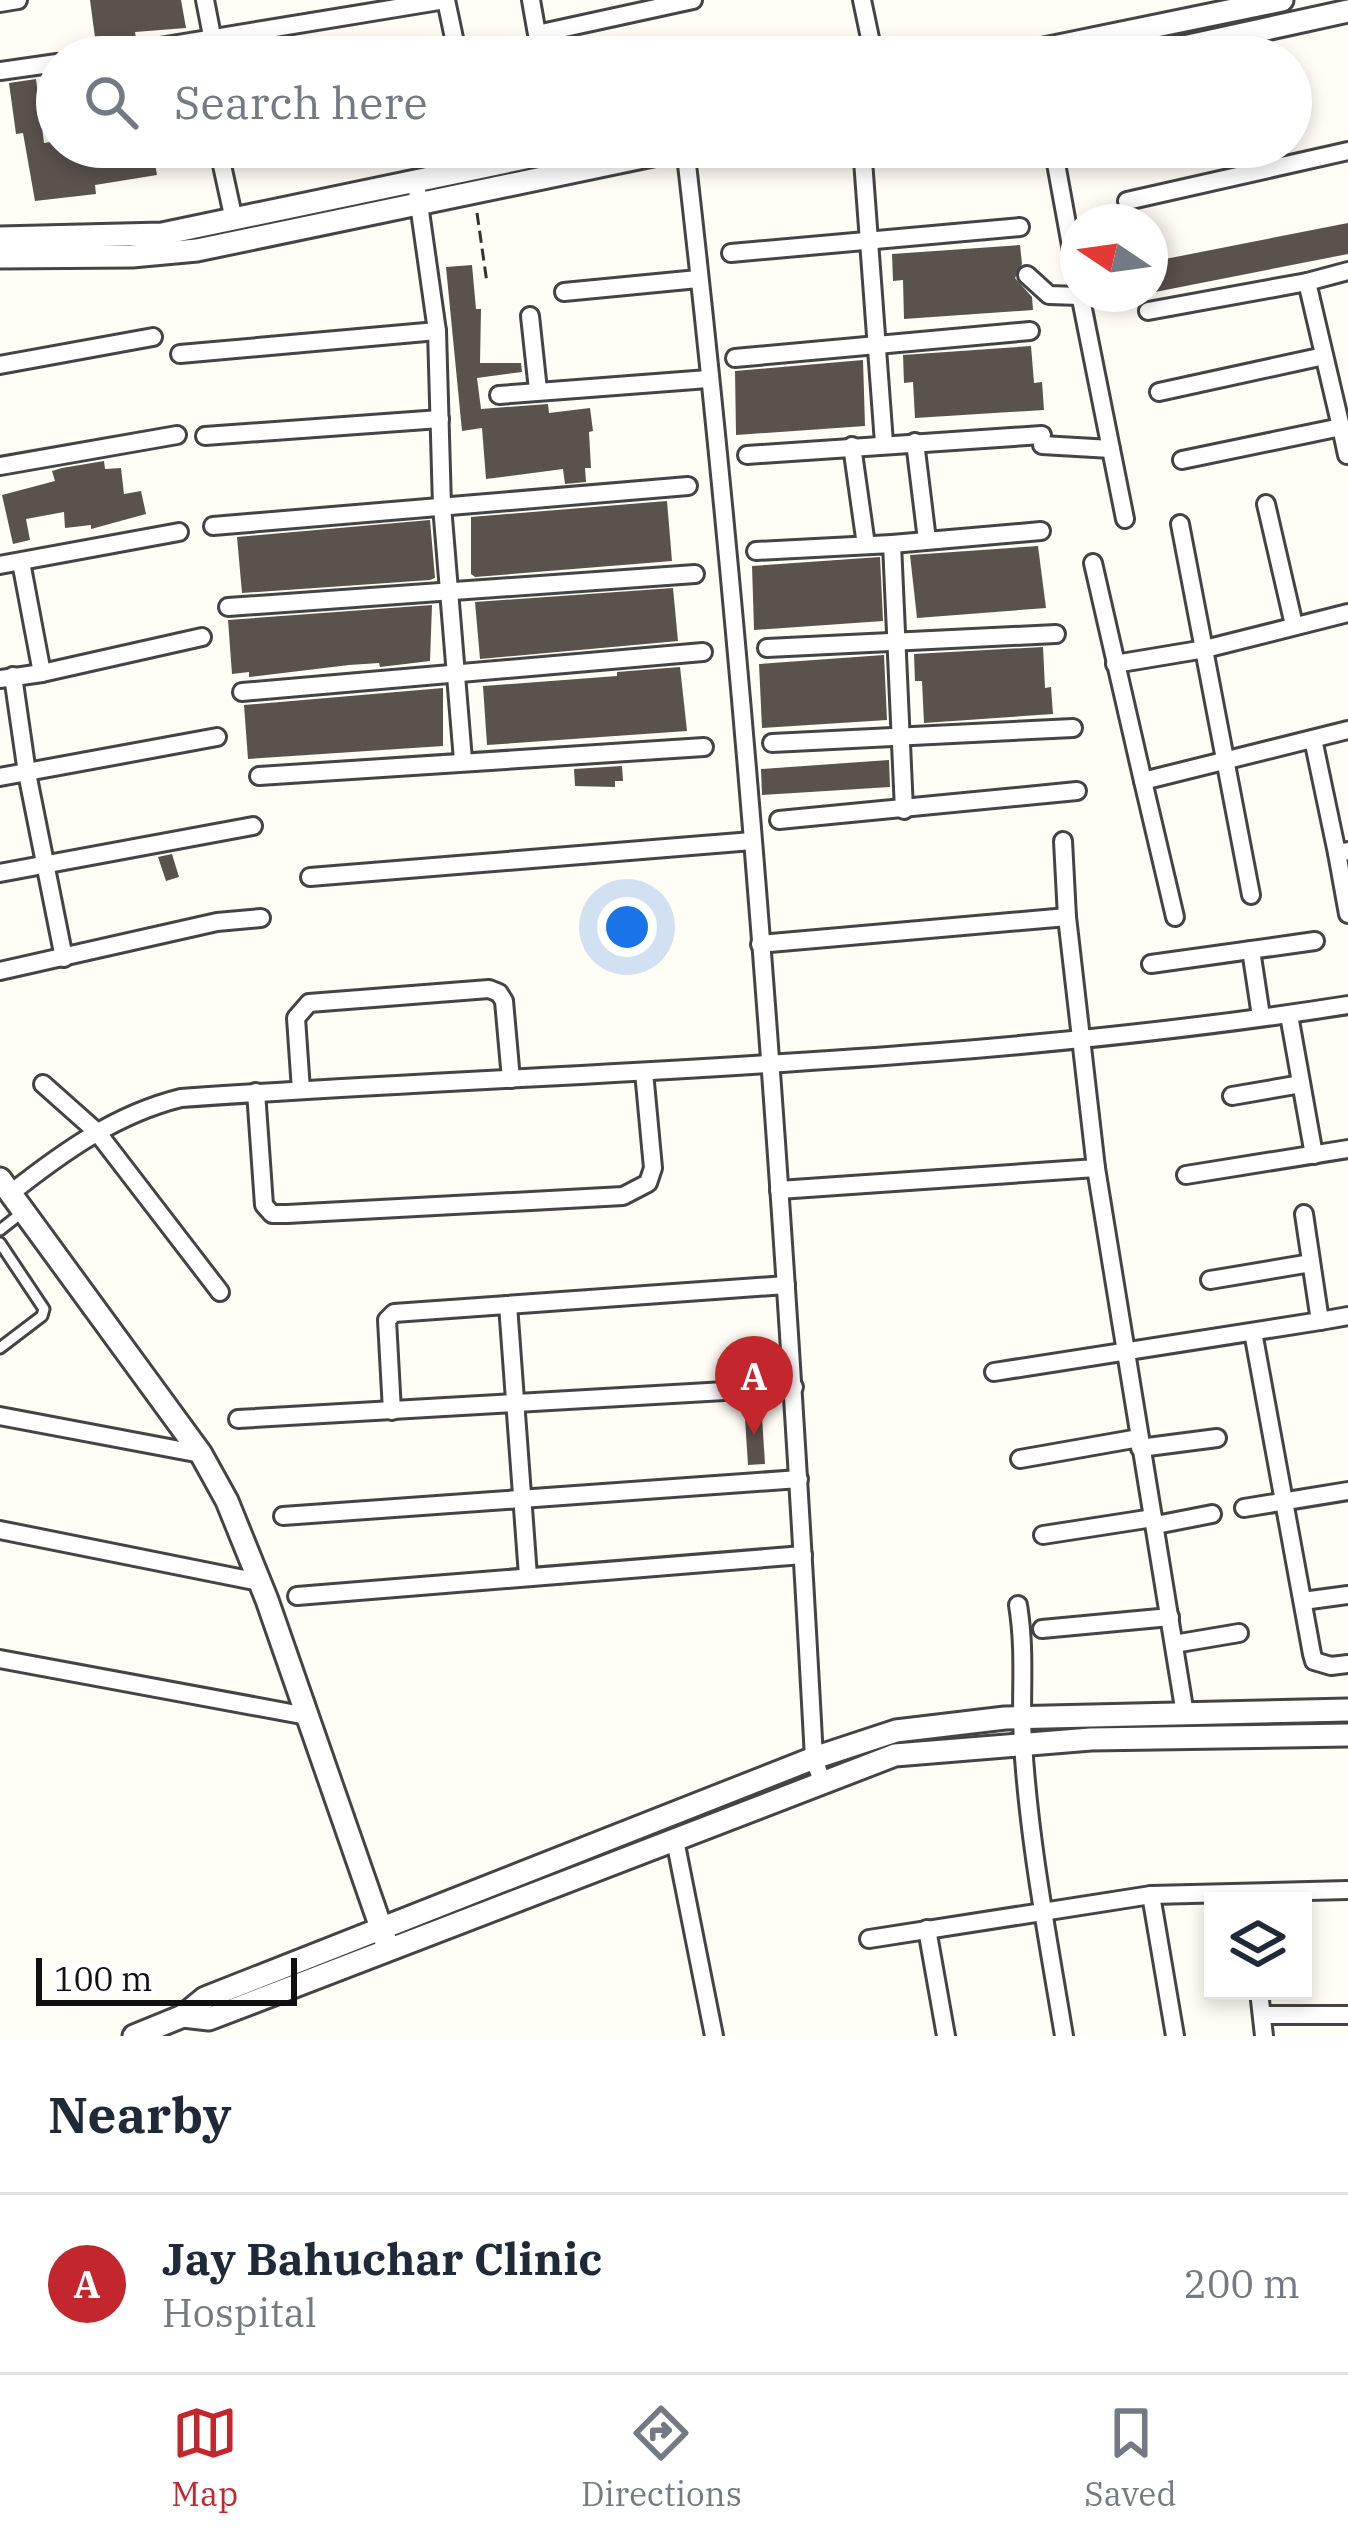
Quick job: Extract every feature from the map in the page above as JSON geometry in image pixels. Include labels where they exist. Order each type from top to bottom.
[{"type":"street","points":[[0,3],[18,0]]},
{"type":"street","points":[[203,36],[205,0]]},
{"type":"street","points":[[260,36],[446,0],[454,36]]},
{"type":"street","points":[[531,0],[537,34],[693,0]]},
{"type":"street","points":[[862,0],[870,36]]},
{"type":"street","points":[[1102,36],[1210,8],[1282,0]]},
{"type":"street","points":[[1234,36],[1348,11]]},
{"type":"street","points":[[0,71],[36,66]]},
{"type":"street","points":[[1312,159],[1348,151]]},
{"type":"street","points":[[222,168],[233,220]]},
{"type":"street","points":[[0,257],[132,256],[197,250],[416,192],[459,168]]},
{"type":"street","points":[[0,238],[134,237],[416,192],[474,194],[592,168]]},
{"type":"street","points":[[689,168],[730,553],[794,1387],[814,1759],[822,1782]]},
{"type":"street","points":[[863,168],[884,443]]},
{"type":"street","points":[[1056,168],[1063,204]]},
{"type":"street","points":[[1127,201],[1273,168]]},
{"type":"street","points":[[416,192],[436,331],[442,506],[463,760]]},
{"type":"street","points":[[731,254],[1020,227]]},
{"type":"street","points":[[1168,307],[1348,271]]},
{"type":"street","points":[[1027,275],[1049,295],[1060,294]]},
{"type":"street","points":[[564,292],[698,279]]},
{"type":"street","points":[[1306,282],[1347,454]]},
{"type":"street","points":[[1083,312],[1125,520]]},
{"type":"street","points":[[530,316],[538,390]]},
{"type":"street","points":[[180,354],[436,331]]},
{"type":"street","points":[[735,358],[1030,331]]},
{"type":"street","points":[[0,364],[153,337]]},
{"type":"street","points":[[1159,392],[1324,356]]},
{"type":"street","points":[[499,394],[708,379]]},
{"type":"street","points":[[205,436],[440,419]]},
{"type":"street","points":[[1182,460],[1341,427]]},
{"type":"street","points":[[0,466],[177,435]]},
{"type":"street","points":[[747,455],[915,442],[1042,440],[1111,449]]},
{"type":"street","points":[[915,442],[927,540]]},
{"type":"street","points":[[852,446],[866,545]]},
{"type":"street","points":[[213,526],[688,485]]},
{"type":"street","points":[[1266,504],[1294,625]]},
{"type":"street","points":[[1180,524],[1251,895]]},
{"type":"street","points":[[756,551],[1041,531]]},
{"type":"street","points":[[0,564],[179,532]]},
{"type":"street","points":[[892,544],[904,810]]},
{"type":"street","points":[[21,562],[42,673]]},
{"type":"street","points":[[1094,563],[1175,917]]},
{"type":"street","points":[[228,607],[695,574]]},
{"type":"street","points":[[1115,664],[1205,649],[1348,613]]},
{"type":"street","points":[[767,648],[1056,634]]},
{"type":"street","points":[[64,958],[7,677],[202,637]]},
{"type":"street","points":[[242,692],[703,652]]},
{"type":"street","points":[[772,743],[1072,728]]},
{"type":"street","points":[[1143,781],[1348,730]]},
{"type":"street","points":[[0,777],[217,737]]},
{"type":"street","points":[[1312,739],[1342,852],[1348,914]]},
{"type":"street","points":[[259,776],[704,747]]},
{"type":"street","points":[[779,820],[1078,790]]},
{"type":"street","points":[[0,873],[253,826]]},
{"type":"street","points":[[310,877],[752,841]]},
{"type":"street","points":[[1064,842],[1067,917],[1096,1168],[1185,1714]]},
{"type":"street","points":[[760,944],[1067,917]]},
{"type":"street","points":[[0,971],[218,922],[261,918]]},
{"type":"street","points":[[1151,964],[1315,941]]},
{"type":"street","points":[[1251,950],[1261,1016]]},
{"type":"street","points":[[302,1090],[296,1018],[309,1003],[489,989],[504,1001],[511,1079]]},
{"type":"street","points":[[385,1940],[226,1501],[201,1454],[12,1194],[97,1132],[181,1098],[770,1064],[1082,1040],[1348,1005]]},
{"type":"street","points":[[1288,1015],[1314,1155]]},
{"type":"street","points":[[256,1092],[264,1205],[272,1214],[287,1214],[622,1196],[648,1183],[652,1168],[644,1072]]},
{"type":"street","points":[[43,1084],[97,1132],[220,1292]]},
{"type":"street","points":[[1232,1096],[1301,1084]]},
{"type":"street","points":[[1186,1175],[1348,1149]]},
{"type":"street","points":[[779,1190],[1096,1168]]},
{"type":"street","points":[[1304,1214],[1320,1322]]},
{"type":"street","points":[[1210,1280],[1311,1263]]},
{"type":"street","points":[[392,1411],[387,1320],[394,1313],[786,1285]]},
{"type":"street","points":[[508,1305],[528,1576]]},
{"type":"street","points":[[994,1372],[1348,1316]]},
{"type":"street","points":[[1253,1332],[1314,1660],[1331,1666],[1348,1664]]},
{"type":"street","points":[[238,1419],[794,1387]]},
{"type":"street","points":[[0,1415],[201,1454]]},
{"type":"street","points":[[1020,1459],[1217,1438]]},
{"type":"street","points":[[283,1516],[799,1479]]},
{"type":"street","points":[[1244,1508],[1348,1491]]},
{"type":"street","points":[[1042,1535],[1212,1514]]},
{"type":"street","points":[[0,1530],[259,1582]]},
{"type":"street","points":[[297,1596],[803,1555]]},
{"type":"street","points":[[1303,1601],[1348,1594]]},
{"type":"street","points":[[1018,1605],[1025,1650],[1023,1743],[1064,2036]]},
{"type":"street","points":[[1042,1629],[1170,1617]]},
{"type":"street","points":[[1174,1644],[1239,1633]]},
{"type":"street","points":[[0,1659],[307,1716]]},
{"type":"street","points":[[183,2016],[211,2028],[385,1940],[814,1759],[912,1728],[1022,1718],[1348,1711]]},
{"type":"street","points":[[134,2036],[183,2016],[205,1998],[675,1840],[895,1755],[1023,1743],[1348,1735]]},
{"type":"street","points":[[675,1840],[714,2036]]},
{"type":"street","points":[[1312,1892],[1348,1890]]},
{"type":"street","points":[[1151,1895],[1175,2036]]},
{"type":"street","points":[[869,1939],[1151,1895],[1204,1896]]},
{"type":"street","points":[[927,1929],[946,2036]]},
{"type":"street","points":[[1260,2000],[1264,2036]]},
{"type":"street","points":[[1262,2015],[1348,2015]]},
{"type":"lane","points":[[0,1230],[12,1194]]},
{"type":"lane","points":[[0,1243],[44,1309],[42,1316],[0,1348]]},
{"type":"path","points":[[474,194],[487,283]]},
{"type":"building","points":[[90,0],[181,0],[186,28],[95,36]]},
{"type":"building","points":[[36,79],[36,168],[156,168],[157,175],[95,185],[96,194],[35,201],[23,133],[16,134],[9,83]]},
{"type":"building","points":[[1348,223],[1348,254],[1168,289],[1168,258]]},
{"type":"building","points":[[1020,245],[1022,264],[1015,278],[1032,297],[1033,310],[904,319],[903,280],[893,281],[892,254]]},
{"type":"building","points":[[472,265],[476,309],[481,309],[480,363],[521,363],[522,372],[477,378],[481,409],[548,404],[549,413],[590,408],[591,468],[585,468],[586,482],[565,484],[563,469],[486,479],[482,428],[462,431],[446,267]]},
{"type":"building","points":[[1031,346],[1034,383],[1042,382],[1044,410],[915,418],[913,382],[904,383],[903,355]]},
{"type":"building","points":[[863,360],[865,426],[736,435],[735,371]]},
{"type":"building","points":[[104,461],[105,469],[121,468],[124,494],[141,491],[146,514],[91,529],[91,525],[65,528],[64,512],[26,519],[30,540],[13,544],[2,495],[55,481],[52,471]]},
{"type":"building","points":[[667,501],[672,561],[471,574],[471,517]]},
{"type":"building","points":[[430,520],[435,578],[430,580],[242,593],[237,537]]},
{"type":"building","points":[[1038,546],[1046,608],[917,618],[910,555]]},
{"type":"building","points":[[880,557],[883,621],[754,630],[752,566]]},
{"type":"building","points":[[673,588],[678,641],[480,659],[475,602]]},
{"type":"building","points":[[432,605],[430,661],[249,677],[249,672],[232,674],[228,620]]},
{"type":"building","points":[[1043,647],[1045,688],[1051,687],[1053,714],[924,723],[922,681],[915,681],[914,654]]},
{"type":"building","points":[[884,655],[887,720],[762,728],[759,664]]},
{"type":"building","points":[[680,667],[687,731],[487,745],[483,686]]},
{"type":"building","points":[[443,688],[443,746],[248,759],[244,705]]},
{"type":"building","points":[[889,760],[890,787],[762,795],[761,769]]},
{"type":"building","points":[[622,766],[623,781],[615,781],[615,787],[575,786],[574,769]]},
{"type":"building","points":[[172,854],[179,877],[166,881],[158,857]]},
{"type":"building","points":[[761,1402],[765,1464],[748,1465],[744,1403]]},
{"type":"place","name":"Jay Bahuchar Clinic","points":[[754,1435]]}]
